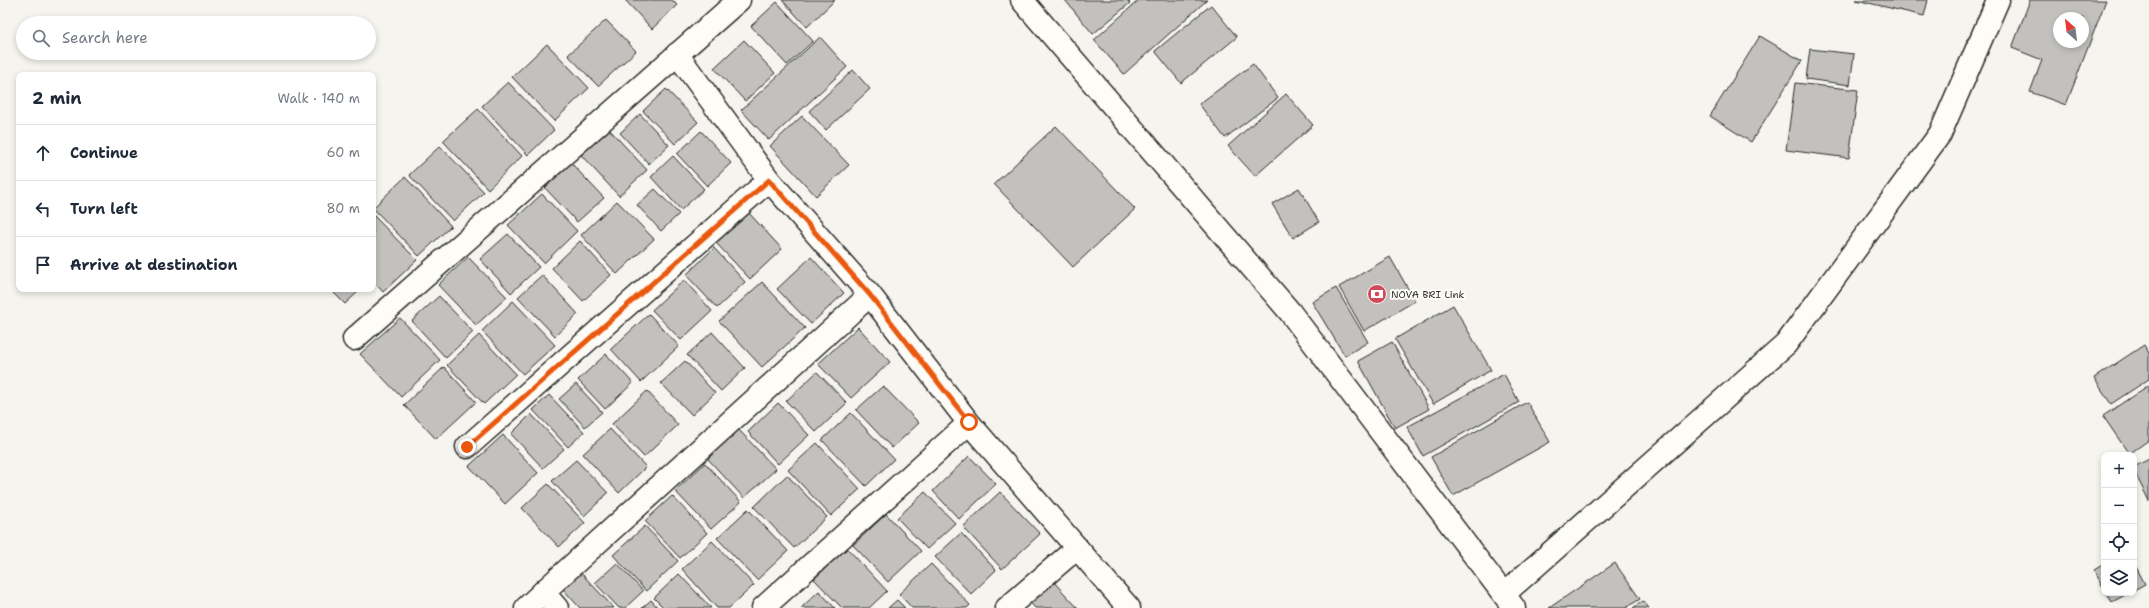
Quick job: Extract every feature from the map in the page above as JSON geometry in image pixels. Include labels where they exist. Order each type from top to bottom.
[{"type":"street","points":[[354,339],[739,0]]},
{"type":"street","points":[[1022,0],[1290,312],[1509,601],[1786,344],[1940,134],[1998,0]]},
{"type":"street","points":[[677,54],[769,180],[870,295],[969,422],[1129,608]]},
{"type":"street","points":[[467,447],[769,180]]},
{"type":"street","points":[[526,608],[870,295]]},
{"type":"street","points":[[763,608],[969,422]]},
{"type":"street","points":[[1007,608],[1077,548]]},
{"type":"street","points":[[543,592],[557,608]]},
{"type":"building","points":[[625,0],[672,0],[677,5],[652,29]]},
{"type":"building","points":[[782,0],[835,0],[807,27]]},
{"type":"building","points":[[1065,0],[1127,0],[1130,3],[1093,34]]},
{"type":"building","points":[[1139,0],[1207,0],[1124,74],[1094,40]]},
{"type":"building","points":[[1856,0],[1928,0],[1924,16]]},
{"type":"building","points":[[2030,0],[2106,0],[2089,45],[2089,12],[2053,12],[2053,48],[2088,48],[2066,105],[2030,92],[2042,60],[2012,48]]},
{"type":"building","points":[[777,2],[813,41],[787,65],[751,26]]},
{"type":"building","points":[[1211,5],[1237,37],[1181,83],[1155,51]]},
{"type":"building","points":[[606,20],[636,51],[598,86],[568,55]]},
{"type":"building","points":[[1760,36],[1802,61],[1751,142],[1710,116]]},
{"type":"building","points":[[820,37],[847,67],[769,140],[741,110]]},
{"type":"building","points":[[744,40],[775,73],[745,101],[714,68]]},
{"type":"building","points":[[547,44],[589,88],[554,121],[512,77]]},
{"type":"building","points":[[1810,49],[1854,54],[1850,85],[1806,79]]},
{"type":"building","points":[[1253,64],[1278,98],[1225,138],[1199,104]]},
{"type":"building","points":[[853,70],[870,89],[826,130],[809,111]]},
{"type":"building","points":[[508,82],[554,130],[528,155],[482,106]]},
{"type":"building","points":[[1795,83],[1858,90],[1849,158],[1786,150]]},
{"type":"building","points":[[666,89],[698,122],[675,144],[643,111]]},
{"type":"building","points":[[1286,94],[1313,125],[1255,176],[1228,146]]},
{"type":"building","points":[[478,109],[522,156],[488,189],[443,141]]},
{"type":"building","points":[[640,114],[669,145],[649,164],[620,133]]},
{"type":"building","points":[[802,116],[849,165],[816,196],[770,146]]},
{"type":"building","points":[[1056,126],[1135,209],[1073,267],[994,184]]},
{"type":"building","points":[[608,128],[647,170],[619,196],[580,154]]},
{"type":"building","points":[[701,131],[731,163],[707,186],[677,154]]},
{"type":"building","points":[[440,146],[484,192],[453,221],[409,175]]},
{"type":"building","points":[[673,156],[704,189],[681,210],[651,177]]},
{"type":"building","points":[[571,163],[604,198],[577,222],[545,188]]},
{"type":"building","points":[[405,177],[451,226],[419,256],[376,211],[376,205]]},
{"type":"building","points":[[1299,188],[1319,222],[1293,238],[1272,204]]},
{"type":"building","points":[[655,189],[679,214],[661,231],[637,205]]},
{"type":"building","points":[[542,194],[577,231],[544,263],[508,225]]},
{"type":"building","points":[[617,201],[654,239],[617,274],[581,235]]},
{"type":"building","points":[[748,212],[782,249],[750,279],[716,243]]},
{"type":"building","points":[[376,218],[417,260],[383,292],[376,284]]},
{"type":"building","points":[[508,234],[539,267],[511,293],[480,259]]},
{"type":"building","points":[[580,241],[611,275],[583,301],[552,268]]},
{"type":"building","points":[[714,248],[745,282],[717,308],[686,275]]},
{"type":"building","points":[[468,257],[507,297],[476,325],[438,285]]},
{"type":"building","points":[[811,257],[844,293],[811,324],[777,289]]},
{"type":"building","name":"NOVA BRI Link","points":[[1390,257],[1415,301],[1364,331],[1339,287]]},
{"type":"building","points":[[542,275],[578,314],[555,336],[518,297]]},
{"type":"building","points":[[684,280],[712,311],[681,340],[652,310]]},
{"type":"building","points":[[762,282],[805,328],[762,367],[719,321]]},
{"type":"building","points":[[1336,288],[1368,342],[1345,356],[1312,302]]},
{"type":"building","points":[[333,292],[358,292],[345,304]]},
{"type":"building","points":[[439,296],[473,332],[446,358],[412,321]]},
{"type":"building","points":[[513,301],[555,345],[523,374],[482,331]]},
{"type":"building","points":[[1453,305],[1491,370],[1433,404],[1395,339]]},
{"type":"building","points":[[649,314],[679,346],[641,382],[611,349]]},
{"type":"building","points":[[400,318],[440,360],[401,397],[360,354]]},
{"type":"building","points":[[858,327],[890,362],[851,398],[818,364]]},
{"type":"building","points":[[712,332],[745,368],[721,391],[687,355]]},
{"type":"building","points":[[479,335],[516,374],[484,404],[447,365]]},
{"type":"building","points":[[1392,342],[1429,409],[1395,428],[1358,361]]},
{"type":"building","points":[[2144,345],[2149,353],[2149,379],[2111,404],[2094,378]]},
{"type":"building","points":[[606,354],[633,383],[605,409],[578,380]]},
{"type":"building","points":[[685,361],[715,393],[692,415],[661,383]]},
{"type":"building","points":[[444,367],[476,402],[436,439],[404,405]]},
{"type":"building","points":[[817,372],[847,403],[816,432],[786,401]]},
{"type":"building","points":[[1504,374],[1519,402],[1423,456],[1407,427]]},
{"type":"building","points":[[576,384],[602,412],[585,427],[559,399]]},
{"type":"building","points":[[2149,385],[2149,440],[2132,452],[2128,452],[2103,416]]},
{"type":"building","points":[[883,386],[919,423],[892,448],[856,410]]},
{"type":"building","points":[[647,391],[678,425],[644,457],[612,424]]},
{"type":"building","points":[[549,395],[584,432],[568,447],[533,410]]},
{"type":"building","points":[[1527,402],[1550,442],[1453,496],[1431,457]]},
{"type":"building","points":[[778,403],[809,435],[778,464],[748,432]]},
{"type":"building","points":[[851,413],[894,459],[866,486],[822,440]]},
{"type":"building","points":[[531,414],[564,449],[543,468],[511,434]]},
{"type":"building","points":[[610,429],[646,467],[619,493],[583,454]]},
{"type":"building","points":[[738,429],[776,469],[744,498],[707,458]]},
{"type":"building","points":[[503,435],[538,473],[505,504],[469,466]]},
{"type":"building","points":[[817,443],[860,489],[831,516],[788,470]]},
{"type":"building","points":[[969,456],[996,484],[959,519],[933,491]]},
{"type":"building","points":[[2149,459],[2149,501],[2137,477],[2137,465]]},
{"type":"building","points":[[576,460],[608,493],[584,516],[552,481]]},
{"type":"building","points":[[705,463],[741,502],[711,529],[675,491]]},
{"type":"building","points":[[787,475],[827,517],[794,548],[754,507]]},
{"type":"building","points":[[548,484],[585,523],[559,547],[522,508]]},
{"type":"building","points":[[925,492],[955,523],[927,549],[897,518]]},
{"type":"building","points":[[1000,492],[1040,534],[1002,569],[963,527]]},
{"type":"building","points":[[672,496],[707,533],[680,558],[645,521]]},
{"type":"building","points":[[748,509],[788,551],[757,580],[717,538]]},
{"type":"building","points":[[886,514],[921,551],[888,582],[853,545]]},
{"type":"building","points":[[645,526],[678,561],[646,591],[613,555]]},
{"type":"building","points":[[961,533],[996,570],[971,594],[935,557]]},
{"type":"building","points":[[712,541],[754,585],[729,608],[717,608],[682,569]]},
{"type":"building","points":[[847,548],[887,591],[869,608],[842,608],[814,579]]},
{"type":"building","points":[[617,563],[643,591],[625,608],[619,608],[595,583]]},
{"type":"building","points":[[1615,563],[1640,599],[1626,608],[1549,608]]},
{"type":"building","points":[[931,564],[970,605],[967,608],[912,608],[899,594]]},
{"type":"building","points":[[2101,566],[2101,583],[2094,570]]},
{"type":"building","points":[[2137,569],[2145,584],[2137,588]]},
{"type":"building","points":[[580,572],[614,608],[580,608],[562,588]]},
{"type":"building","points":[[679,574],[711,608],[664,608],[654,598]]},
{"type":"building","points":[[1050,578],[1078,608],[1035,608],[1027,599]]},
{"type":"building","points":[[819,591],[835,608],[801,608]]},
{"type":"building","points":[[2108,596],[2123,596],[2112,602]]},
{"type":"building","points":[[651,600],[658,608],[642,608]]},
{"type":"building","points":[[897,600],[905,608],[888,608]]},
{"type":"building","points":[[1643,601],[1649,608],[1633,608]]},
{"type":"place","name":"NOVA BRI Link","points":[[1377,294]]},
{"type":"route","points":[[467,447],[769,180],[870,295],[969,422]]}]
